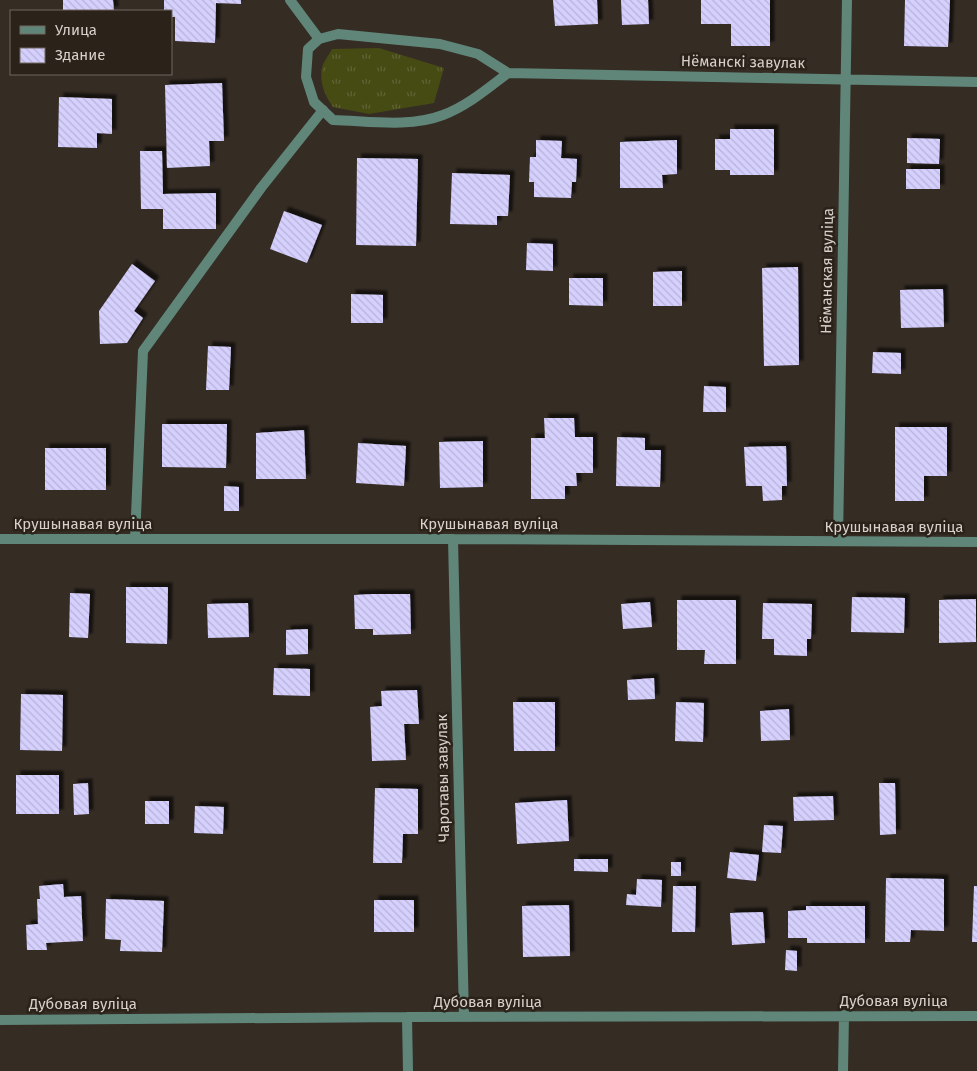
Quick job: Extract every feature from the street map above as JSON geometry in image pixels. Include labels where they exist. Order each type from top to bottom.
[{"type":"street","points":[[290,0],[319,39]]},
{"type":"street","name":"Нёманская вуліца","points":[[838,542],[847,0]]},
{"type":"street","points":[[338,34],[440,44],[478,54],[508,73],[474,99],[443,115],[412,122],[333,120],[314,102],[306,77],[308,49],[319,39],[338,34]]},
{"type":"street","name":"Нёманскі завулак","points":[[508,73],[977,82]]},
{"type":"street","points":[[135,539],[143,351],[261,188],[323,110]]},
{"type":"street","name":"Крушынавая вуліца","points":[[0,539],[977,542]]},
{"type":"street","name":"Чаротавы завулак","points":[[453,539],[464,1017]]},
{"type":"street","points":[[843,1071],[844,1015]]},
{"type":"street","name":"Дубовая вуліца","points":[[0,1020],[844,1015],[977,1016]]},
{"type":"street","points":[[407,1017],[408,1071]]},
{"type":"green space","points":[[379,48],[444,68],[434,103],[369,114],[333,107],[325,94],[321,78],[323,66],[332,49]]},
{"type":"building","points":[[63,0],[113,0],[114,10],[63,10]]},
{"type":"building","points":[[164,0],[241,0],[241,4],[216,3],[215,43],[175,41],[175,17],[172,17],[172,10],[164,10]]},
{"type":"building","points":[[553,0],[597,0],[598,24],[555,26]]},
{"type":"building","points":[[621,0],[648,0],[649,24],[622,25]]},
{"type":"building","points":[[701,0],[770,0],[770,46],[731,46],[731,24],[701,24]]},
{"type":"building","points":[[905,0],[950,0],[948,47],[904,46]]},
{"type":"building","points":[[222,83],[224,141],[209,141],[210,166],[167,168],[165,85]]},
{"type":"building","points":[[59,97],[112,99],[112,134],[97,133],[97,148],[58,147]]},
{"type":"building","points":[[730,129],[774,129],[774,175],[730,175],[730,170],[715,170],[715,139],[730,139]]},
{"type":"building","points":[[907,138],[940,139],[939,164],[907,163]]},
{"type":"building","points":[[536,140],[562,141],[561,158],[577,159],[576,182],[572,182],[571,198],[534,197],[534,182],[529,182],[530,157],[536,157]]},
{"type":"building","points":[[677,140],[677,174],[662,175],[663,188],[620,188],[620,142]]},
{"type":"building","points":[[140,151],[162,151],[163,194],[216,193],[216,229],[163,229],[163,209],[141,209]]},
{"type":"building","points":[[357,158],[418,159],[416,246],[356,245]]},
{"type":"building","points":[[906,169],[940,169],[940,189],[906,189]]},
{"type":"building","points":[[452,173],[510,175],[508,216],[497,216],[497,225],[450,224]]},
{"type":"building","points":[[284,211],[322,225],[307,263],[270,249]]},
{"type":"building","points":[[527,243],[553,244],[553,271],[526,270]]},
{"type":"building","points":[[132,264],[155,281],[134,311],[143,318],[127,343],[100,344],[99,311]]},
{"type":"building","points":[[798,267],[799,365],[764,366],[762,268]]},
{"type":"building","points":[[682,271],[682,306],[653,306],[653,272]]},
{"type":"building","points":[[569,278],[603,278],[603,306],[569,305]]},
{"type":"building","points":[[943,289],[944,327],[901,328],[900,290]]},
{"type":"building","points":[[351,294],[383,295],[383,323],[351,323]]},
{"type":"building","points":[[208,346],[231,347],[229,390],[206,390]]},
{"type":"building","points":[[873,352],[901,353],[901,374],[872,373]]},
{"type":"building","points":[[704,386],[726,387],[726,412],[703,412]]},
{"type":"building","points":[[544,418],[574,418],[575,437],[593,437],[593,473],[576,473],[577,486],[565,486],[565,499],[531,499],[531,438],[545,438]]},
{"type":"building","points":[[162,424],[227,424],[226,468],[162,467]]},
{"type":"building","points":[[895,427],[947,427],[947,476],[924,476],[924,501],[895,501]]},
{"type":"building","points":[[304,430],[306,479],[256,479],[256,433]]},
{"type":"building","points":[[617,437],[645,438],[645,450],[661,450],[660,487],[616,486]]},
{"type":"building","points":[[483,441],[483,487],[440,488],[439,442]]},
{"type":"building","points":[[358,443],[406,446],[404,486],[356,483]]},
{"type":"building","points":[[786,446],[787,486],[782,486],[782,500],[763,501],[762,486],[746,486],[744,447]]},
{"type":"building","points":[[45,448],[106,448],[106,490],[45,490]]},
{"type":"building","points":[[224,486],[239,487],[239,511],[224,511]]},
{"type":"building","points":[[126,587],[168,587],[167,644],[126,643]]},
{"type":"building","points":[[70,593],[90,594],[88,638],[69,637]]},
{"type":"building","points":[[410,594],[411,634],[373,635],[373,629],[355,629],[354,595]]},
{"type":"building","points":[[852,597],[905,598],[904,633],[851,632]]},
{"type":"building","points":[[976,599],[976,642],[939,643],[939,600]]},
{"type":"building","points":[[677,600],[736,600],[736,664],[704,664],[705,650],[677,650]]},
{"type":"building","points":[[650,602],[652,627],[623,629],[621,604]]},
{"type":"building","points":[[248,603],[249,637],[208,638],[207,604]]},
{"type":"building","points":[[763,603],[812,604],[811,639],[807,639],[807,656],[774,655],[774,639],[762,639]]},
{"type":"building","points":[[308,629],[308,654],[286,655],[286,630]]},
{"type":"building","points":[[274,668],[310,669],[310,696],[273,695]]},
{"type":"building","points":[[654,678],[655,699],[628,700],[627,680]]},
{"type":"building","points":[[417,690],[419,724],[404,724],[406,760],[372,761],[370,707],[382,706],[381,691]]},
{"type":"building","points":[[21,694],[63,695],[62,751],[20,750]]},
{"type":"building","points":[[513,702],[555,702],[555,751],[514,751]]},
{"type":"building","points":[[676,702],[704,703],[703,742],[675,741]]},
{"type":"building","points":[[789,709],[790,740],[761,741],[760,711]]},
{"type":"building","points":[[16,775],[59,775],[59,814],[16,814]]},
{"type":"building","points":[[88,783],[89,814],[74,815],[73,784]]},
{"type":"building","points":[[879,783],[895,783],[896,834],[880,835]]},
{"type":"building","points":[[375,788],[418,789],[418,834],[403,834],[402,863],[373,863]]},
{"type":"building","points":[[833,796],[834,820],[794,821],[793,797]]},
{"type":"building","points":[[567,800],[569,841],[517,844],[515,803]]},
{"type":"building","points":[[145,801],[169,801],[169,824],[145,824]]},
{"type":"building","points":[[195,806],[224,807],[223,834],[194,833]]},
{"type":"building","points":[[764,825],[783,826],[781,853],[762,852]]},
{"type":"building","points":[[730,852],[759,855],[756,881],[727,878]]},
{"type":"building","points":[[574,859],[608,859],[608,872],[574,871]]},
{"type":"building","points":[[671,862],[681,862],[681,876],[671,876]]},
{"type":"building","points":[[886,878],[944,879],[944,931],[911,930],[910,942],[885,942]]},
{"type":"building","points":[[637,879],[662,880],[661,907],[626,905],[627,894],[636,895]]},
{"type":"building","points":[[63,884],[64,897],[81,896],[83,941],[46,943],[47,950],[27,950],[26,925],[38,924],[37,899],[40,899],[39,886]]},
{"type":"building","points":[[673,886],[696,886],[695,932],[672,932]]},
{"type":"building","points":[[974,886],[977,886],[977,942],[972,942]]},
{"type":"building","points":[[106,899],[164,901],[162,952],[120,951],[121,940],[105,939]]},
{"type":"building","points":[[374,900],[414,900],[414,932],[374,932]]},
{"type":"building","points":[[569,905],[570,956],[523,957],[522,906]]},
{"type":"building","points":[[806,906],[865,906],[865,943],[807,943],[807,938],[788,938],[788,911],[806,910]]},
{"type":"building","points":[[763,912],[765,943],[732,945],[730,913]]},
{"type":"building","points":[[786,950],[797,951],[797,971],[785,970]]}]
